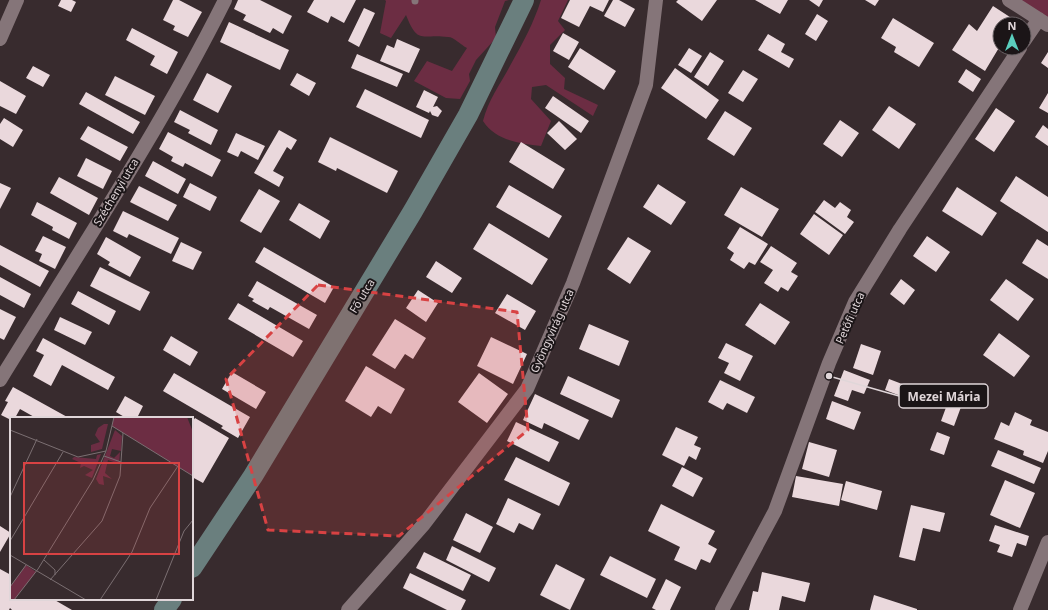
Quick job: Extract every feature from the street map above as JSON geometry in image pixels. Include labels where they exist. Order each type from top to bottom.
[{"type":"main road","name":"Fő utca","points":[[193,566],[253,476],[413,211],[468,115],[521,8]]},
{"type":"main road","points":[[164,610],[171,600]]},
{"type":"street","points":[[0,39],[17,0]]},
{"type":"street","name":"Széchenyi utca","points":[[0,380],[201,49],[225,0]]},
{"type":"street","name":"Gyöngyvirág utca","points":[[348,610],[424,524],[527,389],[573,283],[646,85],[656,0]]},
{"type":"street","points":[[1009,0],[1044,22],[1032,34]]},
{"type":"street","name":"Petőfi utca","points":[[722,610],[775,511],[830,363],[855,302],[900,229],[1015,56]]},
{"type":"street","points":[[1020,610],[1048,542]]},
{"type":"highlighted area","points":[[318,285],[517,312],[528,430],[399,536],[268,530],[226,379]]},
{"type":"shaded area","points":[[385,0],[509,0],[505,1],[495,27],[496,38],[476,60],[469,74],[470,81],[460,99],[446,98],[414,81],[427,61],[452,71],[467,48],[450,37],[418,35],[410,25],[406,15],[391,38],[380,33]]},
{"type":"shaded area","points":[[541,0],[568,0],[558,21],[565,30],[550,45],[550,64],[565,78],[564,89],[598,105],[593,116],[546,85],[532,87],[531,99],[551,121],[541,146],[516,142],[501,137],[488,128],[483,121],[491,99],[528,32]]},
{"type":"shaded area","points":[[1009,0],[1048,0],[1048,25]]},
{"type":"building","points":[[61,0],[72,0],[76,2],[71,12],[58,6]]},
{"type":"building","points":[[173,0],[179,0],[202,12],[188,37],[173,30],[175,26],[163,20]]},
{"type":"building","points":[[238,0],[260,0],[292,16],[283,34],[273,28],[270,33],[243,20],[246,15],[234,9]]},
{"type":"building","points":[[314,0],[356,0],[344,23],[331,16],[328,23],[307,12]]},
{"type":"building","points":[[570,0],[609,0],[603,12],[590,6],[579,27],[561,18]]},
{"type":"building","points":[[613,0],[619,0],[635,9],[625,27],[604,16]]},
{"type":"building","points":[[678,0],[717,0],[702,21],[676,2]]},
{"type":"building","points":[[755,0],[788,0],[780,14]]},
{"type":"building","points":[[809,0],[823,0],[819,7]]},
{"type":"building","points":[[865,0],[879,0],[875,6]]},
{"type":"building","points":[[993,6],[1008,16],[992,16],[992,56],[994,56],[985,71],[952,50],[969,24],[977,31]]},
{"type":"building","points":[[364,8],[375,13],[359,47],[348,41]]},
{"type":"building","points":[[817,14],[828,21],[816,41],[805,34]]},
{"type":"building","points":[[893,18],[934,43],[919,67],[894,52],[896,47],[881,38]]},
{"type":"building","points":[[229,22],[289,50],[280,70],[220,42]]},
{"type":"building","points":[[132,28],[178,52],[167,74],[150,65],[155,56],[126,40]]},
{"type":"building","points":[[563,33],[579,42],[569,60],[553,51]]},
{"type":"building","points":[[768,34],[785,44],[781,52],[794,59],[789,68],[758,50]]},
{"type":"building","points":[[397,39],[420,49],[409,73],[380,61],[387,45],[394,48]]},
{"type":"building","points":[[580,48],[616,71],[604,90],[568,67]]},
{"type":"building","points":[[689,48],[702,56],[691,73],[678,65]]},
{"type":"building","points":[[710,52],[724,61],[708,86],[694,77]]},
{"type":"building","points":[[1048,52],[1048,68],[1041,63]]},
{"type":"building","points":[[357,54],[403,74],[397,87],[351,68]]},
{"type":"building","points":[[33,66],[50,75],[43,87],[26,78]]},
{"type":"building","points":[[675,68],[719,100],[706,119],[661,88]]},
{"type":"building","points":[[966,69],[981,79],[973,92],[958,82]]},
{"type":"building","points":[[743,70],[758,79],[743,102],[728,93]]},
{"type":"building","points":[[207,73],[232,86],[218,113],[193,100]]},
{"type":"building","points":[[297,73],[316,83],[309,96],[290,85]]},
{"type":"building","points":[[115,76],[155,96],[145,115],[105,95]]},
{"type":"building","points":[[0,81],[26,96],[16,114],[0,106]]},
{"type":"building","points":[[365,89],[429,120],[421,138],[356,107]]},
{"type":"building","points":[[424,90],[438,97],[433,107],[437,106],[442,111],[438,117],[432,115],[430,111],[429,113],[416,107]]},
{"type":"building","points":[[86,92],[140,122],[133,134],[79,104]]},
{"type":"building","points":[[1048,93],[1048,113],[1039,108]]},
{"type":"building","points":[[553,96],[589,121],[581,133],[545,108]]},
{"type":"building","points":[[889,106],[916,124],[899,149],[872,130]]},
{"type":"building","points":[[996,108],[1015,121],[994,152],[975,139]]},
{"type":"building","points":[[180,110],[218,130],[211,145],[188,133],[190,130],[174,122]]},
{"type":"building","points":[[725,111],[752,128],[734,156],[707,139]]},
{"type":"building","points":[[4,118],[23,130],[13,147],[0,139],[0,124]]},
{"type":"building","points":[[840,120],[859,133],[842,157],[823,144]]},
{"type":"building","points":[[559,121],[577,139],[565,150],[547,133]]},
{"type":"building","points":[[1043,125],[1048,129],[1048,146],[1035,137]]},
{"type":"building","points":[[88,126],[128,147],[120,161],[80,139]]},
{"type":"building","points":[[279,130],[297,140],[291,150],[287,147],[273,171],[284,177],[279,187],[254,173]]},
{"type":"building","points":[[168,132],[221,160],[212,177],[185,163],[183,167],[171,161],[173,157],[159,149]]},
{"type":"building","points":[[236,133],[265,146],[258,160],[241,151],[238,157],[227,152]]},
{"type":"building","points":[[330,137],[398,171],[387,193],[337,168],[336,171],[318,162]]},
{"type":"building","points":[[521,142],[565,169],[553,189],[509,162]]},
{"type":"building","points":[[86,158],[112,171],[103,189],[77,176]]},
{"type":"building","points":[[153,161],[186,179],[178,194],[145,176]]},
{"type":"building","points":[[1016,176],[1048,197],[1048,232],[1000,201]]},
{"type":"building","points":[[59,177],[98,198],[89,215],[50,193]]},
{"type":"building","points":[[0,183],[11,188],[0,209]]},
{"type":"building","points":[[190,183],[217,197],[210,211],[183,197]]},
{"type":"building","points":[[658,184],[686,202],[671,225],[643,207]]},
{"type":"building","points":[[509,185],[562,216],[549,238],[496,207]]},
{"type":"building","points":[[139,186],[177,205],[168,221],[130,202]]},
{"type":"building","points":[[741,187],[779,209],[762,237],[724,215]]},
{"type":"building","points":[[957,187],[997,213],[982,236],[942,211]]},
{"type":"building","points":[[259,189],[280,201],[261,233],[240,221]]},
{"type":"building","points":[[824,200],[835,208],[840,202],[851,210],[847,217],[854,222],[845,234],[815,212]]},
{"type":"building","points":[[37,202],[77,223],[69,239],[52,230],[53,227],[31,215]]},
{"type":"building","points":[[299,203],[330,221],[320,239],[289,220]]},
{"type":"building","points":[[123,211],[179,238],[171,254],[129,234],[127,238],[113,231]]},
{"type":"building","points":[[814,214],[843,235],[829,255],[800,234]]},
{"type":"building","points":[[489,223],[548,259],[532,285],[473,249]]},
{"type":"building","points":[[740,227],[768,244],[755,265],[749,262],[744,269],[730,260],[734,253],[727,248]]},
{"type":"building","points":[[43,236],[66,247],[55,269],[39,261],[42,254],[35,251]]},
{"type":"building","points":[[927,236],[950,252],[936,272],[913,256]]},
{"type":"building","points":[[106,237],[141,257],[130,277],[108,265],[110,262],[97,254]]},
{"type":"building","points":[[628,237],[651,251],[630,284],[607,269]]},
{"type":"building","points":[[1037,239],[1048,246],[1048,279],[1022,263]]},
{"type":"building","points":[[181,242],[202,252],[193,270],[172,261]]},
{"type":"building","points":[[0,245],[49,271],[40,287],[0,265]]},
{"type":"building","points":[[771,246],[797,263],[791,272],[798,276],[788,291],[781,287],[778,292],[764,283],[773,270],[760,262]]},
{"type":"building","points":[[264,247],[334,287],[325,303],[255,262]]},
{"type":"building","points":[[436,261],[462,278],[452,293],[426,277]]},
{"type":"building","points":[[100,267],[150,292],[140,311],[90,286]]},
{"type":"building","points":[[0,277],[31,294],[24,308],[0,295]]},
{"type":"building","points":[[901,279],[915,290],[904,305],[890,294]]},
{"type":"building","points":[[1006,279],[1034,299],[1018,321],[990,300]]},
{"type":"building","points":[[257,281],[317,315],[309,329],[270,307],[268,310],[252,301],[254,299],[248,296]]},
{"type":"building","points":[[418,290],[438,303],[426,322],[406,308]]},
{"type":"building","points":[[78,291],[116,311],[109,325],[71,304]]},
{"type":"building","points":[[507,294],[536,311],[525,330],[495,313]]},
{"type":"building","points":[[238,303],[303,341],[293,357],[228,319]]},
{"type":"building","points":[[760,303],[790,322],[775,345],[745,325]]},
{"type":"building","points":[[0,309],[16,317],[4,340],[0,338]]},
{"type":"building","points":[[60,317],[92,332],[85,345],[54,330]]},
{"type":"building","points":[[395,319],[426,338],[413,359],[405,354],[395,369],[372,355]]},
{"type":"building","points":[[589,324],[629,341],[619,366],[579,349]]},
{"type":"building","points":[[999,333],[1030,356],[1014,377],[983,355]]},
{"type":"building","points":[[171,336],[198,352],[190,366],[163,350]]},
{"type":"building","points":[[491,337],[527,354],[513,384],[477,366]]},
{"type":"building","points":[[43,338],[115,377],[108,390],[62,365],[51,386],[33,376],[44,355],[36,351]]},
{"type":"building","points":[[726,343],[753,356],[740,381],[724,373],[729,363],[718,358]]},
{"type":"building","points":[[861,344],[881,351],[873,375],[853,368]]},
{"type":"building","points":[[366,366],[405,389],[391,414],[378,406],[371,417],[345,401]]},
{"type":"building","points":[[844,370],[870,380],[864,394],[852,390],[848,401],[834,396]]},
{"type":"building","points":[[232,372],[266,392],[256,409],[222,389]]},
{"type":"building","points":[[174,373],[250,417],[238,438],[221,428],[223,426],[163,391]]},
{"type":"building","points":[[479,373],[508,394],[487,423],[458,402]]},
{"type":"building","points":[[568,376],[620,400],[612,418],[560,394]]},
{"type":"building","points":[[889,379],[910,387],[906,398],[885,390]]},
{"type":"building","points":[[720,380],[755,397],[747,413],[727,403],[723,410],[708,402]]},
{"type":"building","points":[[13,387],[67,417],[34,417],[20,409],[16,417],[10,417],[10,420],[1,415],[8,402],[5,401]]},
{"type":"building","points":[[535,394],[589,420],[579,440],[544,423],[542,429],[523,420]]},
{"type":"building","points":[[125,396],[143,406],[138,417],[124,417],[116,412]]},
{"type":"building","points":[[832,401],[861,412],[854,430],[826,419]]},
{"type":"building","points":[[948,402],[961,407],[954,426],[941,421]]},
{"type":"building","points":[[1015,412],[1032,420],[1030,425],[1048,432],[1048,451],[1043,463],[1023,455],[1024,451],[994,439],[1001,422],[1009,426]]},
{"type":"building","points":[[195,418],[229,438],[203,483],[193,478],[193,421]]},
{"type":"building","points":[[516,422],[559,442],[549,462],[507,441]]},
{"type":"building","points":[[676,427],[698,437],[694,445],[701,448],[696,460],[689,456],[684,466],[662,455]]},
{"type":"building","points":[[937,432],[950,437],[944,455],[930,450]]},
{"type":"building","points":[[809,442],[837,450],[829,477],[802,469]]},
{"type":"building","points":[[998,450],[1041,468],[1034,484],[991,466]]},
{"type":"building","points":[[516,457],[570,483],[559,506],[504,480]]},
{"type":"building","points":[[682,467],[703,478],[693,497],[672,486]]},
{"type":"building","points":[[796,476],[843,484],[839,506],[792,497]]},
{"type":"building","points":[[1005,480],[1035,493],[1020,528],[990,515]]},
{"type":"building","points":[[846,481],[882,491],[877,510],[841,500]]},
{"type":"building","points":[[508,498],[541,514],[533,530],[519,523],[514,533],[496,524]]},
{"type":"building","points":[[661,504],[715,531],[708,544],[717,549],[710,563],[701,559],[696,570],[674,560],[680,547],[648,531]]},
{"type":"building","points":[[911,505],[945,513],[940,532],[923,528],[915,561],[899,557]]},
{"type":"building","points":[[466,513],[493,527],[480,553],[453,540]]},
{"type":"building","points":[[995,525],[1029,536],[1026,546],[1017,543],[1012,557],[997,552],[1000,545],[989,541]]},
{"type":"building","points":[[0,526],[10,532],[10,535],[0,552]]},
{"type":"building","points":[[452,546],[496,568],[489,582],[446,560]]},
{"type":"building","points":[[424,552],[471,575],[463,591],[416,568]]},
{"type":"building","points":[[610,556],[656,579],[647,598],[600,575]]},
{"type":"building","points":[[556,564],[585,579],[570,610],[540,595]]},
{"type":"building","points":[[0,569],[10,574],[10,600],[55,600],[72,610],[12,610],[10,608],[9,610],[0,610]]},
{"type":"building","points":[[762,572],[810,583],[805,602],[782,596],[779,610],[749,610],[753,591],[758,592]]},
{"type":"building","points":[[410,573],[466,600],[461,610],[447,610],[403,588]]},
{"type":"building","points":[[666,579],[681,587],[670,610],[656,610],[652,608]]},
{"type":"building","points":[[874,595],[917,609],[917,610],[870,610]]},
{"type":"place","name":"Mezei Mária","points":[[829,376]]}]
